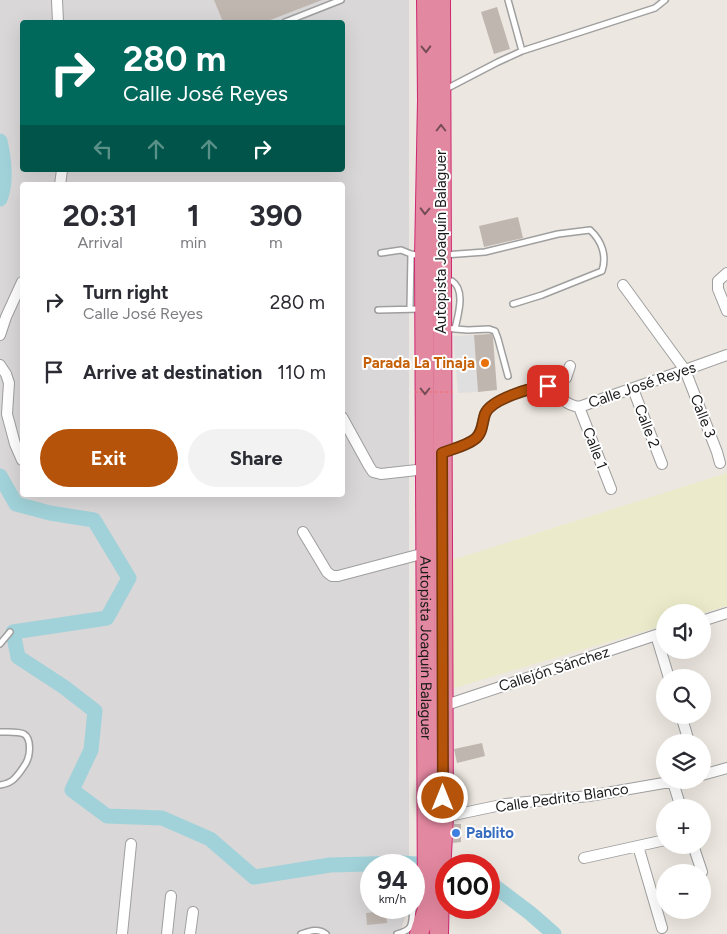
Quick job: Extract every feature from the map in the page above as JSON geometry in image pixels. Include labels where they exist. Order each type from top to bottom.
[{"type":"highway","name":"Autopista Joaquín Balaguer","points":[[426,0],[425,553],[435,843]]},
{"type":"highway","name":"Autopista Joaquín Balaguer","points":[[425,308],[442,281],[426,256],[441,92],[441,0]]},
{"type":"highway","name":"Autopista Joaquín Balaguer","points":[[425,308],[448,328],[442,453],[444,817],[435,843],[425,900],[427,934]]},
{"type":"highway","name":"Autopista Joaquín Balaguer","points":[[425,900],[439,934]]},
{"type":"highway","points":[[419,934],[422,919]]},
{"type":"street","points":[[58,0],[58,20]]},
{"type":"street","points":[[727,273],[718,280],[718,289],[727,311]]},
{"type":"street","name":"Calle 3","points":[[622,285],[686,370],[722,450],[720,463]]},
{"type":"street","points":[[0,335],[20,286]]},
{"type":"street","name":"Calle José Reyes","points":[[553,388],[558,391],[565,401],[579,407],[727,355]]},
{"type":"street","points":[[0,365],[9,383],[4,407],[20,455]]},
{"type":"street","points":[[442,453],[476,438],[481,432],[485,413],[494,403],[539,387],[548,386],[553,388],[566,378],[570,366]]},
{"type":"street","name":"Calle 2","points":[[633,388],[662,464]]},
{"type":"street","name":"Calle 1","points":[[579,407],[611,490]]},
{"type":"street","points":[[345,423],[373,472],[381,474],[426,469]]},
{"type":"street","points":[[303,532],[327,572],[332,576],[425,553]]},
{"type":"street","points":[[711,618],[727,614]]},
{"type":"street","name":"Callejón Sánchez","points":[[443,706],[656,635]]},
{"type":"street","points":[[711,772],[727,768]]},
{"type":"street","name":"Calle Pedrito Blanco","points":[[444,817],[506,804],[589,796],[656,785]]},
{"type":"street","points":[[584,858],[656,842]]},
{"type":"street","points":[[122,934],[131,844]]},
{"type":"street","points":[[638,846],[662,928]]},
{"type":"street","points":[[166,934],[171,896]]},
{"type":"street","points":[[190,934],[193,912]]},
{"type":"lane","points":[[289,20],[341,0]]},
{"type":"lane","points":[[508,0],[522,51]]},
{"type":"lane","points":[[441,92],[522,51],[655,8],[665,0]]},
{"type":"lane","points":[[381,253],[401,250],[426,256],[485,252],[558,234],[590,230],[596,236],[602,246],[604,256],[602,272],[513,304]]},
{"type":"lane","points":[[442,281],[455,282],[459,288],[460,301],[448,328],[468,330],[489,329],[495,331],[508,376]]},
{"type":"lane","points":[[378,310],[425,308]]},
{"type":"lane","points":[[0,644],[10,632]]},
{"type":"lane","points":[[0,732],[24,734],[30,744],[27,762],[15,779],[0,785]]},
{"type":"lane","points":[[397,934],[407,931],[415,919]]},
{"type":"lane","points":[[301,934],[321,930],[326,934]]},
{"type":"path","points":[[415,392],[453,392]]},
{"type":"shaded area","points":[[0,0],[409,0],[409,854],[360,854],[360,919],[405,919],[399,934],[0,934]]},
{"type":"shaded area","points":[[474,335],[478,392],[458,393],[453,336]]},
{"type":"green space","points":[[727,473],[727,606],[711,611],[711,604],[656,604],[656,628],[451,689],[446,562]]},
{"type":"building","points":[[214,0],[322,0],[270,20],[222,20]]},
{"type":"building","points":[[497,7],[510,49],[494,54],[481,12]]},
{"type":"building","points":[[518,217],[523,238],[484,247],[479,226]]},
{"type":"building","name":"Parada La Tinaja","points":[[492,334],[497,390],[478,392],[474,335]]},
{"type":"building","points":[[482,743],[485,756],[457,763],[454,749]]},
{"type":"building","name":"Pablito","points":[[454,824],[461,824],[461,842],[453,843]]},
{"type":"building","points":[[366,919],[387,919],[387,923],[367,925]]},
{"type":"waterway","points":[[0,141],[4,163],[4,185],[0,199]]},
{"type":"waterway","points":[[0,476],[16,504],[50,513],[94,520],[129,578],[107,618],[13,632],[18,657],[64,687],[95,711],[91,750],[72,790],[107,816],[162,818],[210,839],[254,877],[330,865],[404,863],[435,866]]},
{"type":"waterway","points":[[500,890],[554,934]]},
{"type":"place","name":"Parada La Tinaja","points":[[485,363]]},
{"type":"place","name":"Pablito","points":[[456,833]]},
{"type":"route","points":[[443,798],[442,453],[476,438],[481,432],[485,413],[494,403],[504,398],[548,386]]}]
